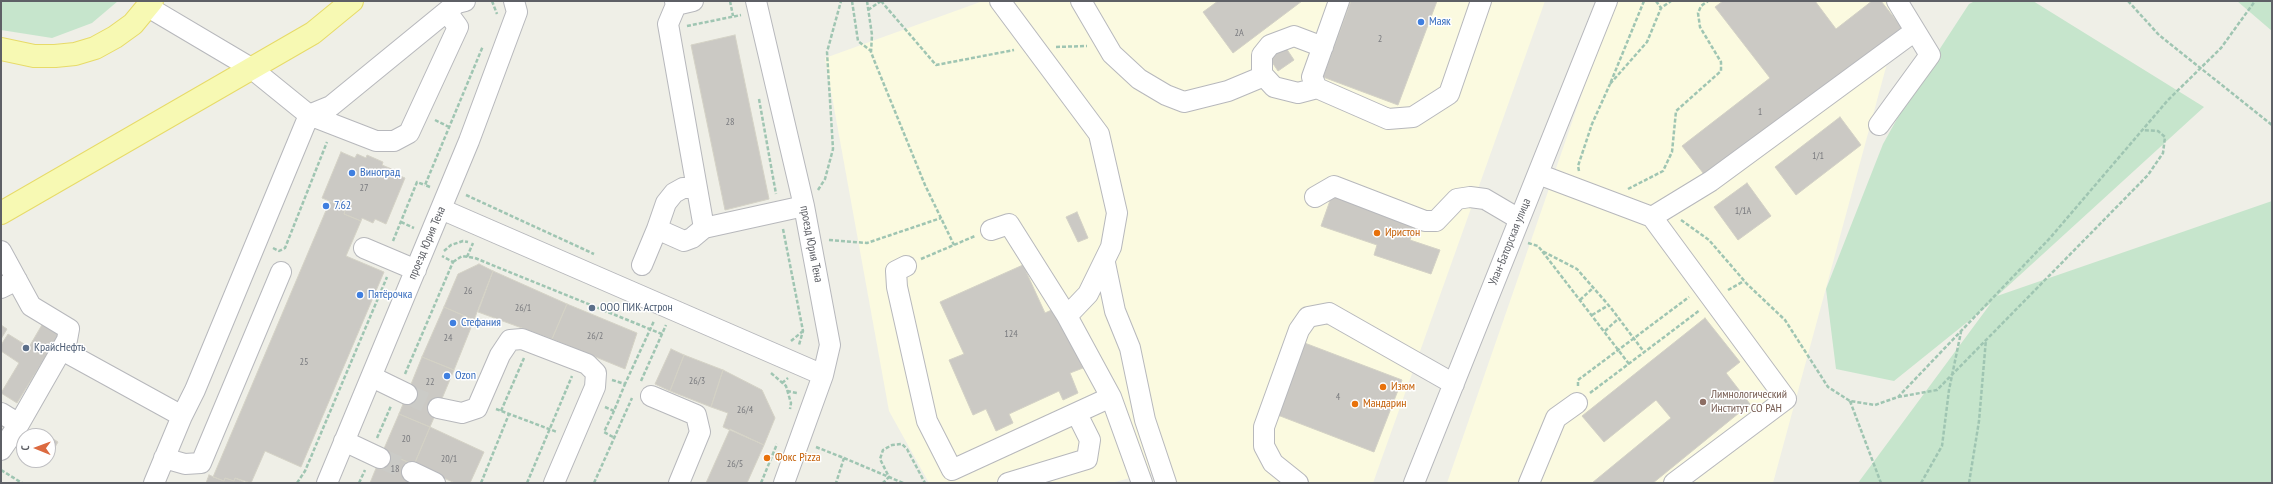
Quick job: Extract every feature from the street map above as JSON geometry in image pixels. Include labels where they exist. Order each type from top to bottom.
[{"type":"main road","points":[[1,213],[313,33],[347,2]]},
{"type":"main road","points":[[1,49],[34,56],[75,54],[95,48],[115,37],[159,7]]},
{"type":"street","points":[[154,483],[182,416],[195,390],[309,115],[331,106],[457,3],[465,1]]},
{"type":"street","name":"проезд Юрия Тена","points":[[327,483],[469,141],[517,12],[514,1]]},
{"type":"street","points":[[1000,1],[1099,134],[1117,213],[1112,247],[1105,263],[1088,294],[1067,316]]},
{"type":"street","points":[[1081,1],[1112,54],[1139,79],[1166,95],[1184,102],[1228,90],[1264,76]]},
{"type":"street","points":[[1317,88],[1312,77],[1339,1]]},
{"type":"street","points":[[1323,47],[1294,36],[1270,45],[1262,55],[1262,74],[1274,87],[1298,93],[1317,88],[1388,119],[1413,117],[1449,94],[1481,1]]},
{"type":"street","name":"Улан-Баторская улица","points":[[1414,483],[1607,1]]},
{"type":"street","points":[[1879,125],[1930,55],[1897,1]]},
{"type":"street","points":[[682,2],[668,24],[704,228]]},
{"type":"street","name":"проезд Юрия Тена","points":[[758,6],[810,200],[810,238],[830,345],[823,375],[784,483]]},
{"type":"street","points":[[159,7],[251,68],[309,115],[376,141],[394,141],[409,133],[458,26],[447,12]]},
{"type":"street","points":[[1652,217],[1711,180],[1915,31]]},
{"type":"street","points":[[1538,174],[1652,217],[1786,399],[1674,483]]},
{"type":"street","points":[[1315,196],[1334,186],[1425,220],[1436,221],[1457,198],[1470,197],[1485,200],[1519,219]]},
{"type":"street","points":[[642,265],[666,203],[674,193],[683,188],[697,188]]},
{"type":"street","points":[[657,229],[684,242],[692,238],[704,228],[810,200]]},
{"type":"street","points":[[444,202],[823,375]]},
{"type":"street","points":[[991,230],[1009,224],[1067,316],[1111,397],[1142,483]]},
{"type":"street","points":[[364,248],[416,270]]},
{"type":"street","points":[[1,251],[9,284],[31,306],[69,329],[67,340],[62,350],[19,424],[1,450]]},
{"type":"street","points":[[1105,263],[1115,311],[1130,348],[1145,420],[1166,483]]},
{"type":"street","points":[[906,266],[896,271],[897,287],[920,392],[927,421],[952,470],[1077,414],[1111,397]]},
{"type":"street","points":[[164,458],[184,464],[201,463],[281,272]]},
{"type":"street","points":[[1298,483],[1273,463],[1264,446],[1264,427],[1299,330],[1308,317],[1329,313],[1454,384]]},
{"type":"street","points":[[438,408],[462,413],[477,408],[500,355],[510,340],[522,339],[586,364],[596,374],[595,387],[554,483]]},
{"type":"street","points":[[62,350],[182,416]]},
{"type":"street","points":[[372,376],[402,392]]},
{"type":"street","points":[[641,392],[696,415],[700,432],[679,483]]},
{"type":"street","points":[[1529,483],[1556,418],[1577,403]]},
{"type":"street","points":[[1,413],[19,424]]},
{"type":"street","points":[[1008,483],[1087,459],[1090,440],[1077,414]]},
{"type":"street","points":[[344,441],[372,460]]},
{"type":"street","points":[[412,472],[435,483]]},
{"type":"path","points":[[492,1],[497,14],[494,21]]},
{"type":"path","points":[[730,1],[733,16]]},
{"type":"path","points":[[810,200],[825,179],[833,149],[827,52],[841,1]]},
{"type":"path","points":[[852,1],[858,41],[871,52]]},
{"type":"path","points":[[867,1],[872,35],[871,52],[885,90],[954,245]]},
{"type":"path","points":[[868,10],[881,1],[936,65],[1034,46],[1098,47],[1112,54]]},
{"type":"path","points":[[1584,175],[1579,172],[1578,166],[1592,124],[1644,1]]},
{"type":"path","points":[[1656,1],[1661,8]]},
{"type":"path","points":[[1610,84],[1647,42],[1661,8],[1671,1]]},
{"type":"path","points":[[1625,196],[1628,189],[1663,171],[1672,152],[1676,111],[1721,71],[1721,62],[1700,27],[1698,13],[1701,6],[1708,1]]},
{"type":"path","points":[[2128,1],[2159,35],[2199,69],[2272,125]]},
{"type":"path","points":[[1898,397],[2050,238],[2142,130],[2199,69],[2221,48],[2255,1]]},
{"type":"path","points":[[683,27],[733,16],[758,6]]},
{"type":"path","points":[[425,185],[485,42]]},
{"type":"path","points":[[440,122],[449,127]]},
{"type":"path","points":[[1652,217],[1678,217],[1709,240],[1747,284],[1785,320],[1828,387],[1850,401],[1876,405],[1898,397],[1936,390],[2148,175],[2163,153],[2165,137],[2158,131],[2142,130]]},
{"type":"path","points":[[257,241],[279,251],[284,248],[328,139]]},
{"type":"path","points":[[297,483],[305,471],[389,272],[392,244],[417,182],[425,185],[444,202]]},
{"type":"path","points":[[810,238],[867,243],[941,218]]},
{"type":"path","points":[[401,222],[415,228]]},
{"type":"path","points":[[906,266],[991,230]]},
{"type":"path","points":[[467,257],[472,243]]},
{"type":"path","points":[[1538,246],[1619,350],[1628,364]]},
{"type":"path","points":[[1542,250],[1577,269],[1609,305],[1644,352]]},
{"type":"path","points":[[442,256],[453,262]]},
{"type":"path","points":[[408,367],[453,262],[462,256],[509,270],[662,334],[641,392],[613,437],[594,483]]},
{"type":"path","points":[[1580,300],[1593,288]]},
{"type":"path","points":[[1577,403],[1578,380],[1634,338],[1708,293]]},
{"type":"path","points":[[1577,403],[1644,352],[1708,293]]},
{"type":"path","points":[[1592,315],[1609,305]]},
{"type":"path","points":[[613,437],[604,432],[655,317]]},
{"type":"path","points":[[1604,331],[1619,318]]},
{"type":"path","points":[[1921,483],[1942,446],[1961,332]]},
{"type":"path","points":[[1969,483],[1979,421],[1986,339]]},
{"type":"path","points":[[501,411],[530,342]]},
{"type":"path","points":[[527,483],[578,361]]},
{"type":"path","points":[[596,374],[625,384]]},
{"type":"path","points":[[770,374],[786,386],[791,403],[790,412]]},
{"type":"path","points":[[360,483],[372,460],[402,392]]},
{"type":"path","points":[[589,400],[614,411]]},
{"type":"path","points":[[1850,401],[1881,483]]},
{"type":"path","points":[[479,403],[572,438]]},
{"type":"path","points":[[481,483],[509,414]]},
{"type":"path","points":[[889,477],[880,459],[883,450],[892,445],[902,444],[925,483]]},
{"type":"path","points":[[818,447],[903,483]]},
{"type":"path","points":[[836,483],[844,458]]},
{"type":"path","points":[[1,470],[22,483]]},
{"type":"path","points":[[883,483],[889,477]]},
{"type":"shaded area","points":[[1,1],[118,1],[92,23],[52,38],[1,30]]},
{"type":"shaded area","points":[[983,1],[1545,1],[1373,483],[1181,483],[1153,472],[1111,483],[929,483],[889,411],[825,58]]},
{"type":"shaded area","points":[[1614,1],[1904,1],[1773,483],[1447,483]]},
{"type":"shaded area","points":[[1975,1],[2033,1],[2204,107],[1997,296],[2272,201],[2272,483],[1858,483],[1991,303],[1894,381],[1836,369],[1826,289],[1883,144],[1913,90],[1969,4]]},
{"type":"shaded area","points":[[2237,1],[2272,1],[2272,31]]},
{"type":"building","points":[[1218,1],[1302,1],[1233,53],[1203,12]]},
{"type":"building","points":[[1351,1],[1437,1],[1398,105],[1323,77]]},
{"type":"building","points":[[1723,1],[1815,1],[1836,29],[1872,1],[1881,1],[1903,29],[1707,178],[1682,146],[1770,78],[1715,7]]},
{"type":"building","points":[[735,35],[769,199],[725,210],[691,45]]},
{"type":"building","points":[[1284,45],[1294,60],[1278,71],[1268,56]]},
{"type":"building","points":[[1840,117],[1861,145],[1796,195],[1775,167]]},
{"type":"building","points":[[341,152],[355,158],[357,154],[366,158],[367,155],[383,162],[382,165],[394,170],[393,173],[405,178],[386,224],[375,219],[373,223],[362,218],[361,221],[344,214],[345,211],[336,207],[337,204],[322,198]]},
{"type":"building","points":[[1747,183],[1771,216],[1738,240],[1714,207]]},
{"type":"building","name":"Иристон","points":[[1332,195],[1415,224],[1410,240],[1440,250],[1431,274],[1374,255],[1377,245],[1321,226]]},
{"type":"building","points":[[330,201],[337,204],[336,207],[345,211],[344,214],[361,221],[346,256],[384,272],[301,467],[265,451],[251,483],[235,478],[234,481],[225,478],[224,481],[213,477]]},
{"type":"building","points":[[1077,212],[1088,238],[1078,242],[1066,217]]},
{"type":"building","points":[[479,264],[493,271],[474,320],[444,307],[458,274]]},
{"type":"building","points":[[1023,265],[1045,313],[1056,308],[1083,368],[1070,373],[1078,393],[1063,400],[1059,391],[1009,414],[1013,423],[996,431],[986,409],[973,415],[949,360],[964,354],[940,302]]},
{"type":"building","points":[[493,271],[567,304],[552,339],[478,312]]},
{"type":"building","points":[[567,304],[637,333],[625,369],[552,339]]},
{"type":"building","points":[[444,307],[474,320],[454,370],[422,357]]},
{"type":"building","points":[[46,318],[63,328],[17,403],[1,393],[19,363],[1,351],[1,345],[8,334],[29,347]]},
{"type":"building","name":"Лимнологический Институт СО РАН","points":[[1705,318],[1740,362],[1726,373],[1750,404],[1653,483],[1592,483],[1671,418],[1656,400],[1604,442],[1582,416]]},
{"type":"building","points":[[1,325],[7,329],[1,339]]},
{"type":"building","points":[[1302,342],[1402,380],[1374,452],[1275,414]]},
{"type":"building","points":[[671,349],[684,355],[670,391],[655,384]]},
{"type":"building","points":[[684,355],[723,370],[711,407],[670,391]]},
{"type":"building","points":[[422,357],[454,370],[430,427],[399,414]]},
{"type":"building","points":[[723,370],[762,390],[775,418],[764,445],[723,427],[728,413],[711,407]]},
{"type":"building","points":[[399,414],[430,427],[414,465],[383,451]]},
{"type":"building","points":[[430,427],[484,452],[470,483],[455,483],[414,465]]},
{"type":"building","points":[[730,429],[764,445],[747,483],[706,483]]},
{"type":"building","points":[[383,451],[414,465],[408,483],[370,483]]},
{"type":"building","points":[[209,475],[224,481],[225,478],[234,481],[235,478],[246,483],[206,483]]},
{"type":"tunnel","points":[[407,394],[438,408]]},
{"type":"tunnel","points":[[380,458],[412,472]]},
{"type":"place","name":"Маяк","points":[[1421,22]]},
{"type":"place","name":"Виноград","points":[[352,173]]},
{"type":"place","name":"7.62","points":[[326,206]]},
{"type":"place","name":"Иристон","points":[[1377,233]]},
{"type":"place","name":"Пятёрочка","points":[[360,295]]},
{"type":"place","name":"ООО ПИК Астрон","points":[[592,308]]},
{"type":"place","name":"Стефания","points":[[453,323]]},
{"type":"place","name":"КрайсНефть","points":[[26,348]]},
{"type":"place","name":"Ozon","points":[[447,376]]},
{"type":"place","name":"Изюм","points":[[1383,387]]},
{"type":"place","name":"Лимнологический Институт СО РАН","points":[[1703,402]]},
{"type":"place","name":"Мандарин","points":[[1355,404]]},
{"type":"place","name":"Фокс Pizza","points":[[767,458]]}]
